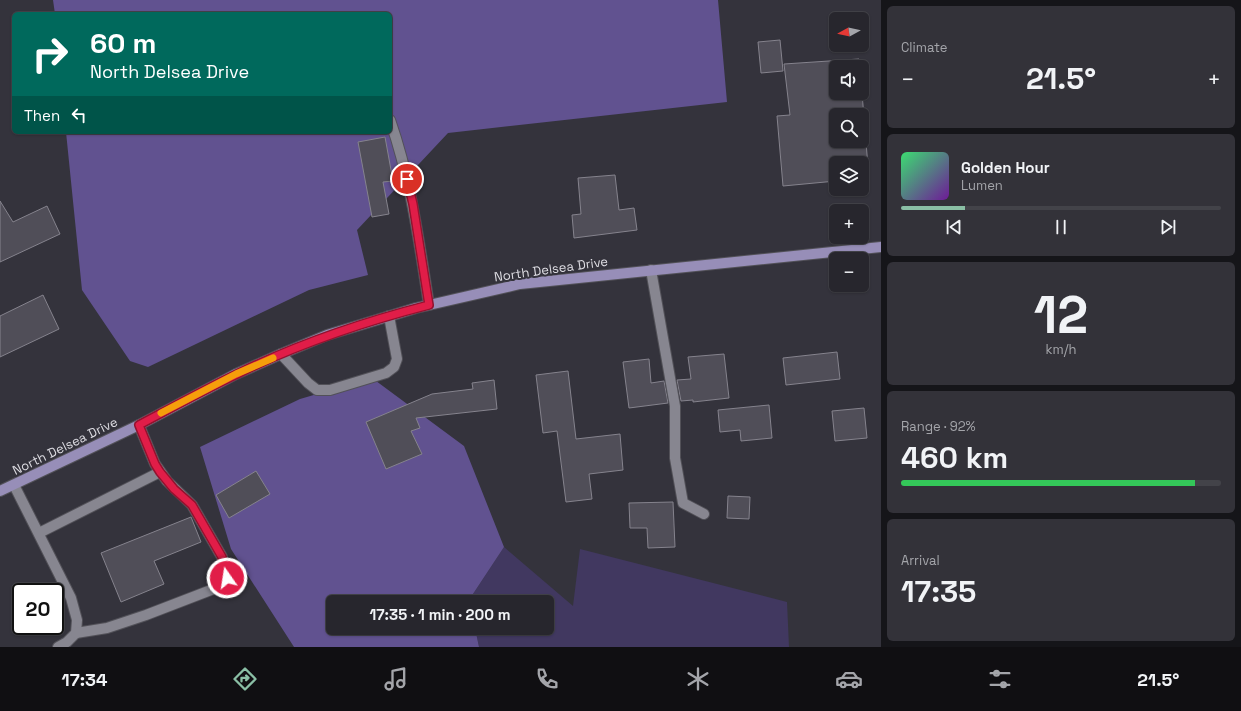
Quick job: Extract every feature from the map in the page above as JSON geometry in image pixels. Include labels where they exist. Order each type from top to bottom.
[{"type":"main road","name":"North Delsea Drive","points":[[0,491],[139,425],[236,374],[327,335],[389,316],[520,284],[881,247]]},
{"type":"lane","points":[[392,126],[413,204],[429,305]]},
{"type":"lane","points":[[651,270],[675,406],[675,458],[683,503],[704,514]]},
{"type":"lane","points":[[281,354],[308,383],[317,390],[330,390],[386,373],[394,366],[397,359],[389,316]]},
{"type":"lane","points":[[58,647],[67,642],[76,633],[107,628],[146,615],[224,585],[227,578],[222,557],[192,505],[174,489],[160,472],[155,464],[139,425]]},
{"type":"lane","points":[[39,533],[160,472]]},
{"type":"lane","points":[[14,485],[71,598],[77,620],[76,633]]},
{"type":"shaded area","points":[[53,0],[718,0],[727,102],[448,133],[357,230],[368,275],[309,290],[148,367],[130,361],[82,290],[66,134],[392,134],[392,12],[55,12]]},
{"type":"shaded area","points":[[372,378],[464,446],[504,547],[472,595],[326,595],[326,635],[476,635],[479,647],[294,647],[231,549],[200,447],[300,399]]},
{"type":"shaded area","points":[[504,547],[573,606],[580,549],[787,602],[789,647],[479,647],[476,635],[554,635],[554,595],[472,595]]},
{"type":"building","points":[[780,40],[783,71],[761,73],[758,42]]},
{"type":"building","points":[[829,61],[829,100],[863,100],[863,108],[829,108],[829,148],[866,148],[867,156],[829,156],[829,182],[783,186],[777,116],[790,115],[784,64]]},
{"type":"building","points":[[385,137],[393,181],[383,182],[389,214],[372,217],[358,142]]},
{"type":"building","points":[[615,175],[619,210],[634,208],[637,230],[574,238],[572,215],[581,214],[578,178]]},
{"type":"building","points":[[0,201],[13,222],[47,206],[60,234],[0,262]]},
{"type":"building","points":[[43,295],[59,329],[0,357],[0,316]]},
{"type":"building","points":[[837,352],[840,379],[786,385],[783,358]]},
{"type":"building","points":[[724,354],[729,398],[693,402],[693,400],[681,401],[677,380],[691,379],[688,357]]},
{"type":"building","points":[[649,359],[651,383],[664,381],[668,403],[629,408],[623,362]]},
{"type":"building","points":[[568,371],[576,439],[620,434],[623,470],[589,474],[592,499],[566,502],[557,431],[543,433],[536,375]]},
{"type":"building","points":[[494,380],[497,409],[416,418],[420,428],[411,431],[422,454],[386,469],[366,422],[432,394],[473,389],[472,383]]},
{"type":"building","points":[[769,405],[772,438],[741,441],[740,430],[720,432],[718,410]]},
{"type":"building","points":[[864,408],[867,438],[835,441],[832,411]]},
{"type":"building","points":[[256,471],[270,494],[229,518],[216,495]]},
{"type":"building","points":[[728,496],[750,497],[749,519],[727,518]]},
{"type":"building","points":[[673,502],[675,547],[648,548],[647,528],[630,528],[629,503]]},
{"type":"building","points":[[191,517],[201,542],[154,561],[164,584],[121,602],[101,553]]},
{"type":"slow traffic","points":[[161,413],[236,374],[273,358]]},
{"type":"route","points":[[227,578],[222,557],[192,505],[185,497],[174,489],[160,472],[155,464],[139,425],[236,374],[281,354],[327,335],[429,305],[413,204],[407,179]]}]
